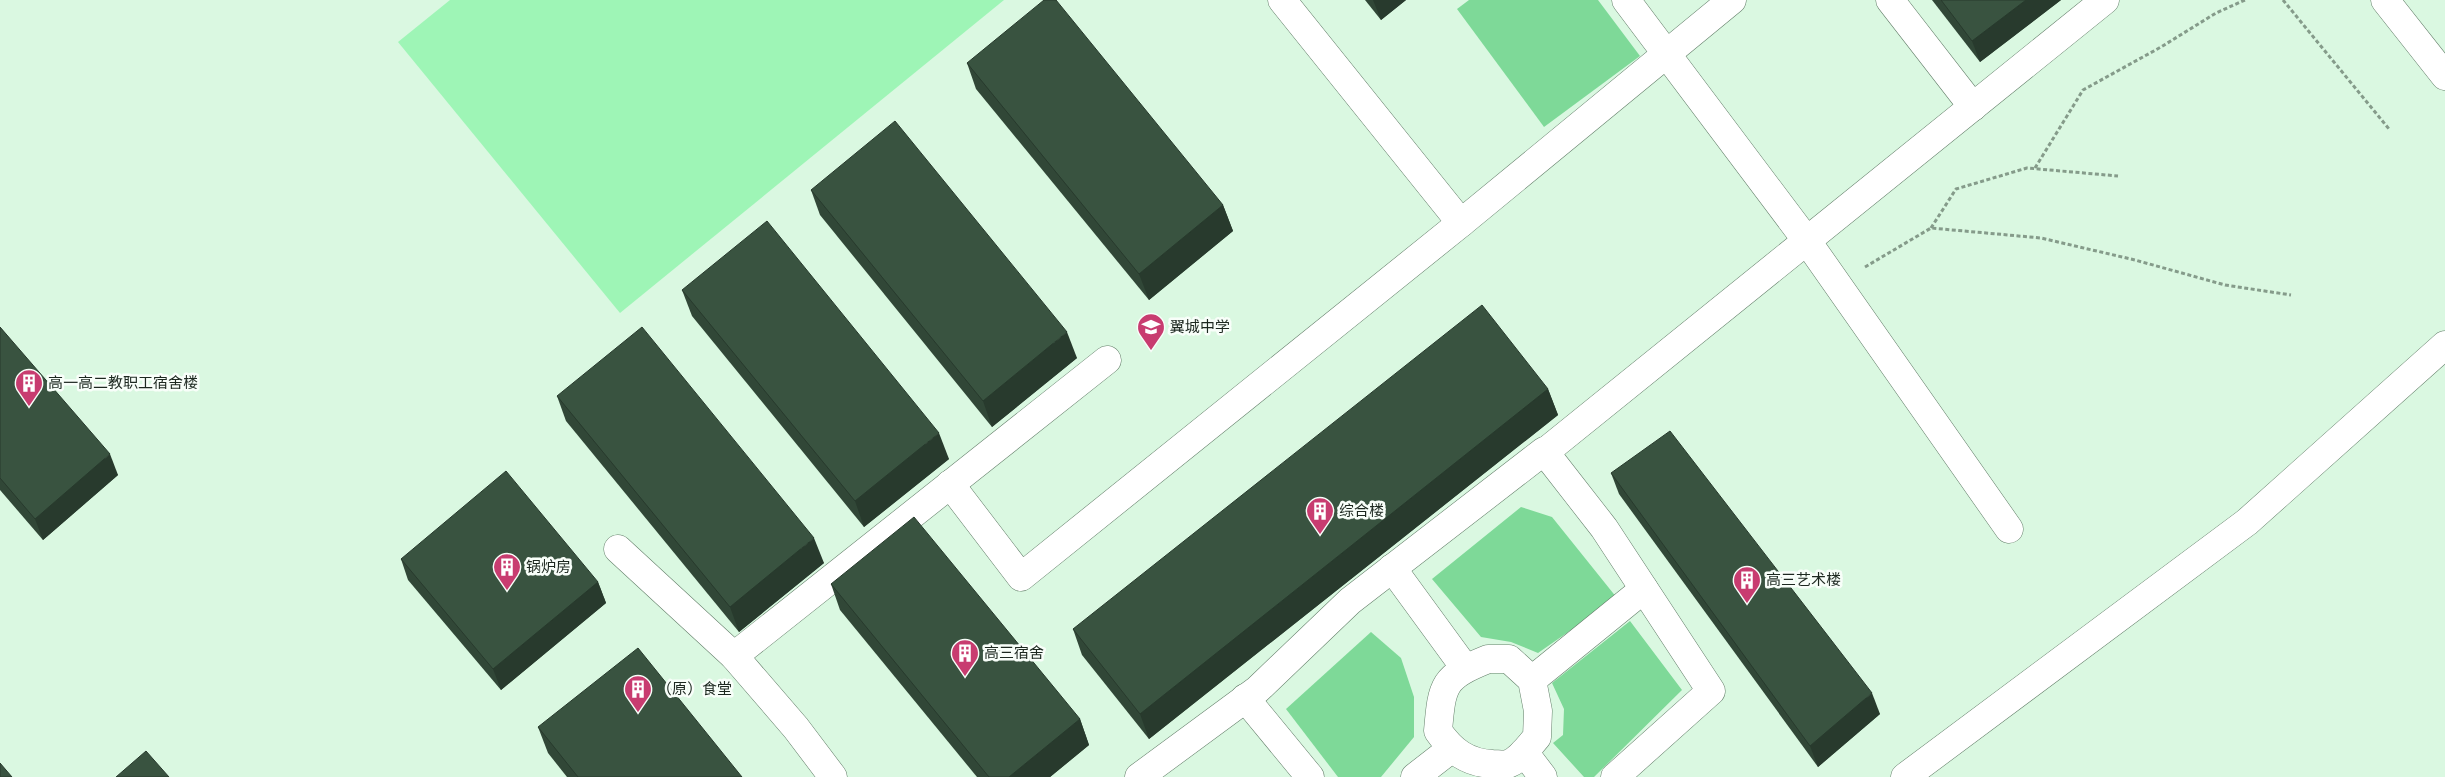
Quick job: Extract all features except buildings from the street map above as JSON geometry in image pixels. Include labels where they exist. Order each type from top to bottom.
[{"type":"street","points":[[1282,0],[1461,223]]},
{"type":"street","points":[[1626,0],[1807,241],[2009,529]]},
{"type":"street","points":[[950,484],[1021,577],[1461,223],[1732,0]]},
{"type":"street","points":[[1890,0],[1973,107]]},
{"type":"street","points":[[1139,777],[1245,698],[1350,601],[1545,452],[2105,0]]},
{"type":"street","points":[[2385,0],[2445,76]]},
{"type":"street","points":[[1905,777],[2247,522],[2445,345]]},
{"type":"street","points":[[734,656],[1107,360]]},
{"type":"street","points":[[1545,452],[1604,528],[1711,691],[1615,777]]},
{"type":"street","points":[[618,549],[734,656],[796,728],[833,777]]},
{"type":"street","points":[[1392,568],[1465,668]]},
{"type":"street","points":[[1532,680],[1644,589]]},
{"type":"street","points":[[1488,659],[1509,659],[1532,680],[1538,711],[1537,737],[1524,752],[1508,764],[1486,764],[1465,758],[1450,749],[1438,731],[1443,689],[1458,672],[1465,668],[1488,659]]},
{"type":"street","points":[[1245,698],[1310,777]]},
{"type":"street","points":[[1415,777],[1450,749]]},
{"type":"street","points":[[1524,752],[1543,777]]},
{"type":"path","points":[[2035,168],[2084,90],[2161,47],[2216,13],[2245,0]]},
{"type":"path","points":[[2283,0],[2389,130]]},
{"type":"path","points":[[1837,284],[1931,228],[1956,189],[2027,168],[2118,176]]},
{"type":"path","points":[[1931,228],[2041,238],[2135,260],[2225,285],[2291,295]]},
{"type":"green space","points":[[450,0],[1004,0],[620,313],[398,42]]},
{"type":"green space","points":[[1469,0],[1598,0],[1640,56],[1544,127],[1457,9]]},
{"type":"green space","points":[[1521,507],[1552,517],[1617,598],[1538,653],[1511,642],[1481,637],[1432,579]]},
{"type":"green space","points":[[1630,621],[1682,690],[1594,777],[1584,777],[1553,743],[1563,735],[1564,709],[1552,683]]},
{"type":"green space","points":[[1371,632],[1401,658],[1414,697],[1414,737],[1381,777],[1338,777],[1286,709]]},
{"type":"place","name":"翼城中学","points":[[1151,351]]},
{"type":"place","name":"高一高二教职工宿舍楼","points":[[29,407]]},
{"type":"place","name":"综合楼","points":[[1320,535]]},
{"type":"place","name":"锅炉房","points":[[507,591]]},
{"type":"place","name":"高三艺术楼","points":[[1747,604]]},
{"type":"place","name":"高三宿舍","points":[[965,677]]},
{"type":"place","name":"（原）食堂","points":[[638,713]]}]
